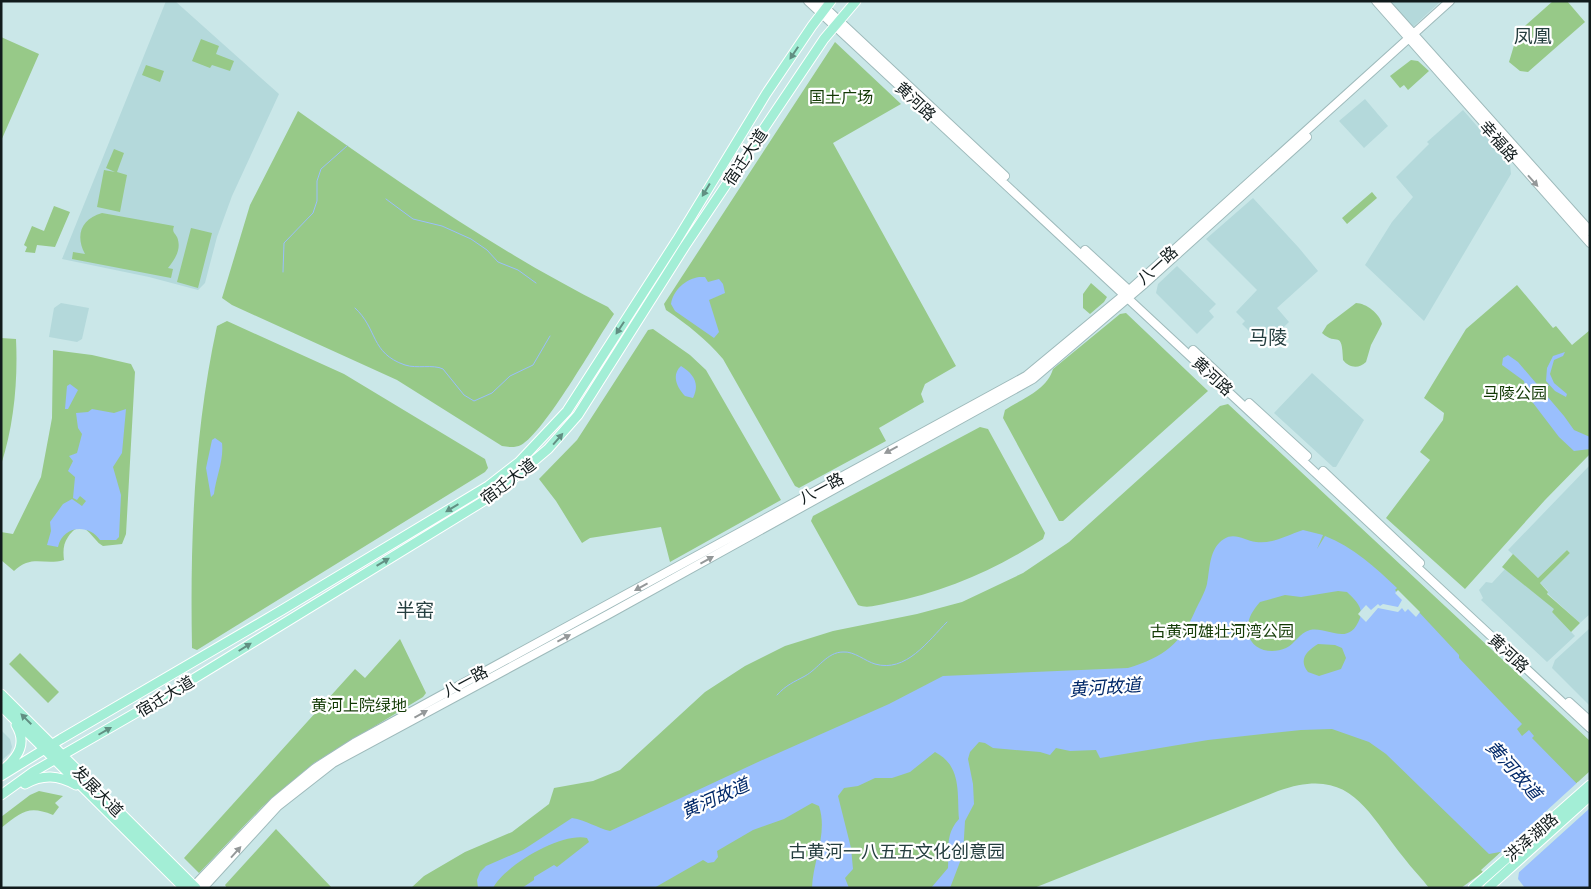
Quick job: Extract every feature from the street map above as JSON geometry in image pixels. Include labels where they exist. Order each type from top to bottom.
[{"type":"main road","points":[[808,1],[826,7]]},
{"type":"main road","points":[[818,1],[826,7]]},
{"type":"main road","name":"宿迁大道","points":[[2,795],[59,758],[172,692],[495,494],[548,449],[578,415],[690,240],[836,24],[856,1]]},
{"type":"main road","points":[[1376,1],[1412,38]]},
{"type":"main road","points":[[1384,1],[1412,38]]},
{"type":"main road","points":[[1412,38],[1450,1]]},
{"type":"main road","points":[[1412,38],[1457,1]]},
{"type":"main road","name":"黄河路","points":[[826,7],[836,24],[1590,720]]},
{"type":"main road","name":"宿迁大道","points":[[1,777],[48,746],[282,610],[488,486],[519,462],[567,411],[672,248],[766,94],[826,7]]},
{"type":"main road","name":"幸福路","points":[[1412,38],[1590,231]]},
{"type":"main road","name":"幸福路","points":[[1412,38],[1590,243]]},
{"type":"main road","name":"八一路","points":[[196,887],[275,801],[301,778],[331,757],[441,694],[1026,376],[1129,294],[1412,38]]},
{"type":"main road","name":"黄河路","points":[[1129,294],[1590,728]]},
{"type":"main road","name":"发展大道","points":[[1,694],[105,809],[184,888]]},
{"type":"main road","points":[[1,706],[17,726],[22,744],[12,762],[1,772]]},
{"type":"main road","name":"发展大道","points":[[1,706],[48,746]]},
{"type":"main road","name":"发展大道","points":[[59,758],[196,887]]},
{"type":"main road","points":[[1,777],[13,774],[17,779],[2,795]]},
{"type":"main road","points":[[2,795],[42,776],[56,777],[74,784],[105,809]]},
{"type":"main road","name":"洪泽湖路","points":[[1473,888],[1590,785]]},
{"type":"main road","name":"洪泽湖路","points":[[1490,886],[1590,796]]},
{"type":"shaded area","points":[[166,1],[175,1],[279,94],[232,196],[217,237],[205,283],[198,290],[149,277],[62,259]]},
{"type":"shaded area","points":[[1389,1],[1441,1],[1414,26],[1410,26]]},
{"type":"shaded area","points":[[1365,99],[1388,126],[1364,148],[1339,121]]},
{"type":"shaded area","points":[[1463,110],[1510,164],[1511,174],[1424,321],[1365,265],[1392,222],[1413,197],[1396,177],[1429,144],[1427,142]]},
{"type":"shaded area","points":[[1253,198],[1318,271],[1277,308],[1289,322],[1264,346],[1242,324],[1245,321],[1236,312],[1257,290],[1206,239]]},
{"type":"shaded area","points":[[1177,266],[1216,304],[1209,311],[1214,317],[1197,334],[1156,293],[1158,284]]},
{"type":"shaded area","points":[[61,303],[89,308],[82,339],[77,342],[49,337],[54,308]]},
{"type":"shaded area","points":[[1312,373],[1364,420],[1336,467],[1333,467],[1274,413]]},
{"type":"shaded area","points":[[1590,465],[1590,614],[1580,623],[1547,593],[1548,591],[1540,583],[1570,553],[1567,550],[1538,578],[1508,550]]},
{"type":"shaded area","points":[[1505,569],[1555,609],[1552,612],[1575,636],[1547,662],[1481,600],[1483,598],[1479,590],[1486,582],[1492,583]]},
{"type":"shaded area","points":[[1590,628],[1590,706],[1552,668],[1555,660]]},
{"type":"shaded area","points":[[1,730],[10,739],[12,747],[10,753],[1,761]]},
{"type":"green space","points":[[1553,1],[1567,1],[1585,22],[1528,72],[1520,71],[1509,62],[1518,32]]},
{"type":"green space","points":[[1,37],[39,54],[1,141]]},
{"type":"green space","points":[[201,39],[219,46],[216,54],[234,61],[230,71],[212,65],[210,68],[192,61]]},
{"type":"green space","name":"国土广场","points":[[835,42],[901,104],[833,143],[956,366],[925,384],[921,394],[924,402],[879,428],[886,441],[799,488],[795,486],[723,359],[710,345],[666,310],[664,304]]},
{"type":"green space","points":[[1411,60],[1418,61],[1429,71],[1408,90],[1404,85],[1400,88],[1390,76]]},
{"type":"green space","points":[[146,65],[164,71],[160,82],[142,75]]},
{"type":"green space","points":[[298,111],[449,215],[527,263],[608,307],[614,314],[556,405],[531,437],[521,445],[514,447],[502,446],[397,380],[232,305],[222,298],[250,205]]},
{"type":"green space","points":[[114,149],[124,153],[117,172],[127,175],[120,212],[97,207],[104,170],[115,172],[106,168]]},
{"type":"green space","points":[[1372,192],[1377,198],[1347,224],[1342,218]]},
{"type":"green space","points":[[54,206],[70,212],[55,247],[37,245],[35,253],[25,252],[27,247],[24,245],[32,226],[44,231]]},
{"type":"green space","points":[[102,213],[174,226],[173,231],[179,246],[168,268],[173,269],[171,278],[72,259],[73,252],[85,254],[80,234],[85,224],[89,219]]},
{"type":"green space","points":[[191,228],[212,233],[198,288],[177,282]]},
{"type":"green space","points":[[1091,283],[1107,297],[1090,314],[1083,308],[1083,294]]},
{"type":"green space","name":"马陵公园","points":[[1517,285],[1553,328],[1556,326],[1572,345],[1590,330],[1590,454],[1545,500],[1465,589],[1386,518],[1430,460],[1420,452],[1443,420],[1444,413],[1424,398],[1466,329]]},
{"type":"green space","points":[[1356,303],[1360,303],[1372,310],[1381,320],[1382,324],[1371,345],[1366,362],[1354,367],[1348,365],[1343,360],[1340,341],[1331,339],[1322,333],[1327,325]]},
{"type":"green space","points":[[1126,313],[1208,391],[1063,521],[1059,521],[1003,418],[1005,410],[1040,388],[1053,369],[1120,314]]},
{"type":"green space","points":[[227,321],[344,374],[485,459],[488,468],[485,472],[197,650],[192,648],[192,567],[198,446],[209,366],[217,326]]},
{"type":"green space","points":[[653,329],[690,355],[706,370],[781,500],[670,562],[661,527],[590,538],[582,543],[556,501],[539,479],[577,440],[648,330]]},
{"type":"green space","points":[[1,338],[16,339],[16,387],[12,419],[1,465]]},
{"type":"green space","points":[[53,350],[92,355],[131,364],[135,372],[126,534],[122,544],[103,546],[83,528],[79,528],[66,540],[64,560],[27,563],[14,571],[1,560],[1,532],[13,534],[41,477],[52,418]]},
{"type":"green space","name":"古黄河雄壮河湾公园","points":[[1228,404],[1590,741],[1590,771],[1481,870],[1483,872],[1461,888],[1429,888],[1367,809],[1354,797],[1340,788],[1323,784],[1303,784],[1278,791],[1034,888],[411,888],[424,876],[465,852],[512,832],[549,804],[554,788],[593,781],[620,770],[705,692],[745,666],[785,646],[833,631],[917,614],[962,602],[1023,573],[1069,542],[1220,406]]},
{"type":"green space","points":[[980,427],[988,429],[1045,533],[1043,539],[1006,561],[949,586],[876,606],[865,607],[858,605],[811,521],[813,516]]},
{"type":"green space","points":[[1567,550],[1570,553],[1540,583],[1548,592],[1547,594],[1580,623],[1571,632],[1552,612],[1554,609],[1502,567],[1513,554],[1538,578]]},
{"type":"green space","name":"黄河上院绿地","points":[[400,639],[426,693],[423,697],[314,763],[262,807],[199,873],[184,858],[355,669],[365,678]]},
{"type":"green space","points":[[20,653],[59,692],[48,703],[9,664]]},
{"type":"green space","points":[[39,791],[63,796],[55,803],[59,807],[53,815],[31,810],[20,814],[1,828],[1,817],[30,795]]},
{"type":"green space","points":[[276,829],[332,888],[227,888],[225,885]]},
{"type":"water","points":[[705,277],[708,282],[719,279],[723,284],[725,293],[709,300],[719,332],[714,338],[675,311],[671,304],[674,294],[681,286],[689,280]]},
{"type":"water","points":[[1565,352],[1563,356],[1554,360],[1550,374],[1554,383],[1567,394],[1566,397],[1555,391],[1546,381],[1547,368],[1553,356]]},
{"type":"water","points":[[1508,355],[1518,362],[1574,430],[1590,437],[1590,449],[1574,451],[1559,437],[1527,395],[1524,381],[1502,365],[1503,358]]},
{"type":"water","points":[[681,366],[689,372],[696,384],[693,398],[685,396],[676,381],[676,373]]},
{"type":"water","points":[[70,384],[78,390],[68,409],[65,409],[67,386]]},
{"type":"water","points":[[92,409],[114,413],[126,409],[122,453],[113,467],[121,495],[119,537],[116,540],[100,540],[90,531],[77,529],[65,534],[58,547],[47,545],[51,531],[50,522],[63,504],[72,499],[82,506],[86,501],[80,496],[77,500],[73,498],[75,477],[68,471],[73,461],[69,456],[77,453],[82,434],[78,428],[76,413],[88,412]]},
{"type":"water","points":[[215,438],[222,443],[222,456],[214,494],[211,497],[206,468],[212,440]]},
{"type":"water","name":"黄河故道","points":[[1303,530],[1323,535],[1317,549],[1325,536],[1363,558],[1397,588],[1395,590],[1415,612],[1417,610],[1459,655],[1459,658],[1522,724],[1517,729],[1522,736],[1529,730],[1534,736],[1532,738],[1590,797],[1590,888],[1525,888],[1518,879],[1519,872],[1500,852],[1489,854],[1386,754],[1369,742],[1332,729],[1301,730],[1208,740],[1100,758],[1096,750],[1070,751],[1056,748],[1050,755],[1040,752],[993,748],[979,742],[970,752],[968,759],[973,784],[974,804],[965,821],[963,854],[950,888],[931,888],[948,868],[950,836],[959,819],[958,790],[954,772],[944,758],[935,752],[910,772],[892,778],[875,778],[858,786],[844,788],[838,796],[851,848],[853,869],[845,878],[849,888],[812,888],[822,827],[819,806],[812,803],[784,819],[753,830],[717,851],[718,857],[714,862],[708,863],[703,860],[654,888],[522,888],[534,880],[534,877],[554,865],[557,867],[589,842],[587,838],[576,837],[549,845],[521,860],[499,879],[493,888],[478,888],[477,880],[480,872],[486,866],[523,850],[572,818],[610,831],[889,704],[943,676],[1128,668],[1141,664],[1170,648],[1184,631],[1205,590],[1211,559],[1219,543],[1232,536],[1256,542],[1269,542]],"holes":[[[1338,591],[1347,592],[1361,610],[1360,618],[1350,632],[1338,634],[1310,630],[1286,648],[1274,651],[1262,650],[1253,644],[1250,639],[1248,633],[1249,620],[1260,602],[1285,595],[1301,597]],[[1318,644],[1335,645],[1342,648],[1346,658],[1341,669],[1319,676],[1308,672],[1304,663],[1305,656]]]},
{"type":"pier","points":[[1398,590],[1420,612],[1416,617],[1408,609],[1405,612],[1402,608],[1398,612],[1378,608],[1366,622],[1358,614],[1366,605],[1371,610],[1378,604],[1380,606],[1383,604],[1398,607],[1402,600],[1395,593]]},
{"type":"pier","points":[[1578,782],[1590,793],[1590,808],[1516,875],[1498,855]]},
{"type":"waterway","points":[[283,272],[284,243],[313,213],[317,201],[317,181],[321,169],[347,146]]},
{"type":"waterway","points":[[386,199],[413,219],[442,226],[471,239],[487,250],[498,262],[518,270],[536,283]]},
{"type":"waterway","points":[[355,308],[368,324],[380,347],[386,354],[405,365],[443,369],[464,395],[474,401],[492,393],[510,376],[533,365],[550,336]]},
{"type":"waterway","points":[[1542,391],[1549,385]]},
{"type":"waterway","points":[[777,695],[787,686],[810,673],[827,658],[837,653],[851,653],[875,664],[886,666],[897,664],[916,654],[947,622]]},
{"type":"district","name":"凤凰","points":[[1533,36]]},
{"type":"district","name":"马陵","points":[[1268,337]]},
{"type":"district","name":"半窑","points":[[415,610]]},
{"type":"district","name":"古黄河一八五五文化创意园","points":[[897,851]]}]
